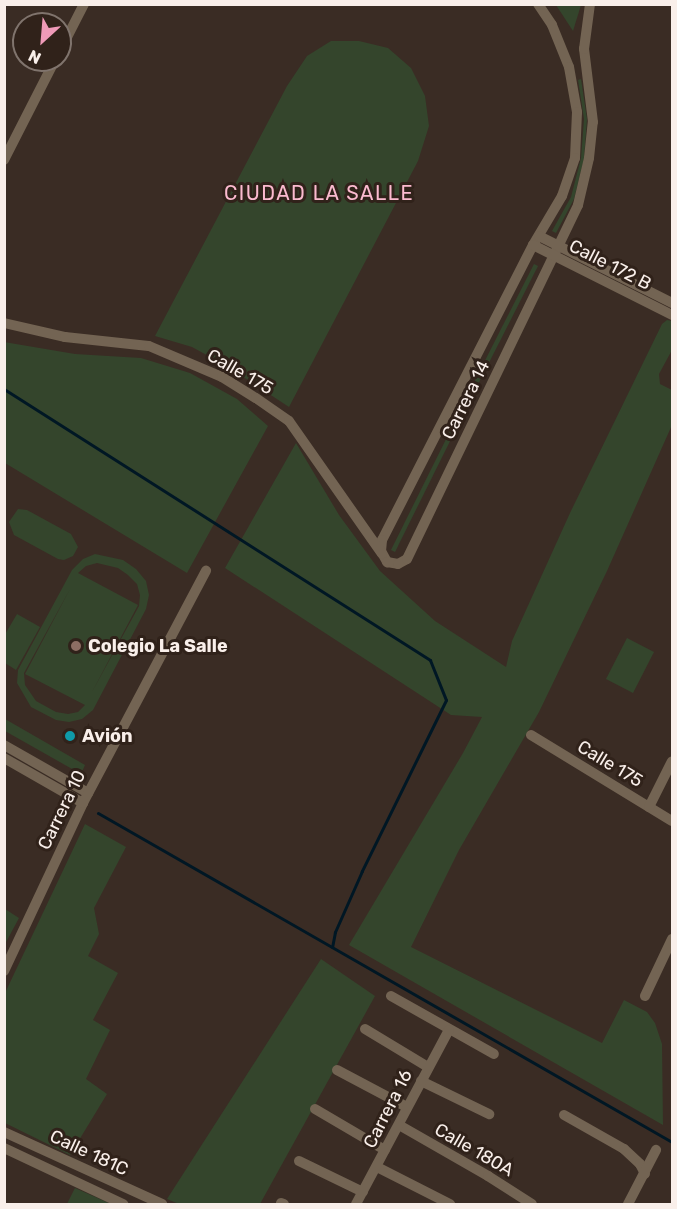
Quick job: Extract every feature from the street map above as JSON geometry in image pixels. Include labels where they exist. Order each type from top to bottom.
[{"type":"street","points":[[72,28],[84,4]]},
{"type":"street","points":[[387,562],[381,551],[382,540],[536,240],[562,196],[575,158],[577,112],[572,81],[552,25],[538,4]]},
{"type":"street","points":[[572,81],[584,49],[590,4]]},
{"type":"street","name":"Carrera 14","points":[[387,562],[398,564],[407,559],[578,205],[590,158],[592,122],[584,49]]},
{"type":"street","points":[[4,160],[49,72]]},
{"type":"street","name":"Calle 172 B","points":[[536,240],[672,315]]},
{"type":"street","name":"Calle 172 B","points":[[557,251],[672,303]]},
{"type":"street","name":"Calle 175","points":[[4,323],[65,337],[149,346],[213,373],[256,398],[289,421],[387,562]]},
{"type":"street","name":"Carrera 10","points":[[4,971],[85,798],[206,571]]},
{"type":"street","name":"Calle 175","points":[[531,735],[672,821]]},
{"type":"street","points":[[4,745],[85,798]]},
{"type":"street","points":[[4,758],[85,798]]},
{"type":"street","points":[[650,807],[672,761]]},
{"type":"street","points":[[645,996],[672,939]]},
{"type":"street","points":[[391,996],[494,1054]]},
{"type":"street","points":[[365,1029],[428,1067]]},
{"type":"street","name":"Carrera 16","points":[[356,1204],[449,1030]]},
{"type":"street","points":[[337,1070],[407,1107]]},
{"type":"street","points":[[422,1081],[489,1114]]},
{"type":"street","points":[[315,1109],[385,1150]]},
{"type":"street","points":[[564,1115],[624,1149],[640,1164],[645,1174]]},
{"type":"street","name":"Calle 180A","points":[[399,1125],[532,1204]]},
{"type":"street","name":"Calle 181C","points":[[4,1131],[160,1204]]},
{"type":"street","name":"Calle 181C","points":[[4,1148],[123,1204]]},
{"type":"street","points":[[628,1204],[656,1150]]},
{"type":"street","points":[[299,1161],[363,1192]]},
{"type":"street","points":[[376,1167],[450,1204]]},
{"type":"green space","points":[[556,5],[581,5],[573,31]]},
{"type":"green space","points":[[331,41],[359,41],[388,48],[411,68],[425,96],[429,126],[418,161],[289,407],[225,365],[192,347],[155,336],[287,86],[307,56]]},
{"type":"green space","points":[[581,79],[587,119],[584,159],[574,199],[556,233],[552,231],[571,197],[581,158],[584,119],[578,80]]},
{"type":"green space","points":[[534,264],[538,266],[466,408],[462,406]]},
{"type":"green space","points":[[667,320],[672,321],[672,350],[659,374],[660,384],[672,390],[672,425],[607,571],[539,712],[459,850],[411,947],[602,1043],[624,1000],[647,1012],[655,1023],[662,1044],[663,1125],[349,945],[482,717],[451,715],[225,568],[296,443],[339,515],[380,571],[435,621],[506,667],[512,641],[570,513],[662,324]]},
{"type":"green space","points":[[4,342],[75,354],[141,358],[190,373],[237,399],[268,426],[187,573],[5,463]]},
{"type":"green space","points":[[458,415],[462,417],[395,552],[391,550]]},
{"type":"green space","points":[[18,509],[27,510],[71,534],[78,547],[73,556],[64,560],[58,559],[14,535],[9,522]]},
{"type":"green space","points":[[95,554],[123,560],[136,569],[146,581],[149,595],[146,609],[93,710],[82,719],[69,722],[56,720],[31,707],[17,683],[18,670],[72,570],[83,559]],"holes":[[[97,563],[118,568],[128,575],[137,584],[140,595],[139,606],[92,692],[138,605],[78,573],[86,566]],[[70,589],[25,674],[85,705],[78,712],[68,714],[56,712],[36,701],[25,685],[24,673]]]},
{"type":"green space","points":[[17,614],[40,627],[16,670],[5,663],[4,636]]},
{"type":"green space","points":[[627,638],[654,652],[633,693],[606,679]]},
{"type":"green space","points":[[5,719],[85,765],[81,774],[5,731]]},
{"type":"green space","points":[[85,824],[126,847],[94,908],[99,934],[88,956],[118,973],[93,1020],[110,1030],[86,1079],[107,1094],[70,1155],[5,1123],[5,993]]},
{"type":"green space","points":[[5,909],[19,918],[5,944]]},
{"type":"green space","points":[[321,959],[375,996],[260,1204],[179,1204],[167,1199]]},
{"type":"green space","points":[[75,1188],[111,1204],[67,1204]]},
{"type":"waterway","points":[[4,389],[430,660],[446,700],[362,871],[335,932],[332,947]]},
{"type":"waterway","points":[[98,813],[672,1142]]},
{"type":"place","name":"Colegio La Salle","points":[[76,646]]},
{"type":"place","name":"Avión","points":[[70,736]]},
{"type":"district","name":"CIUDAD LA SALLE","points":[[319,193]]}]
